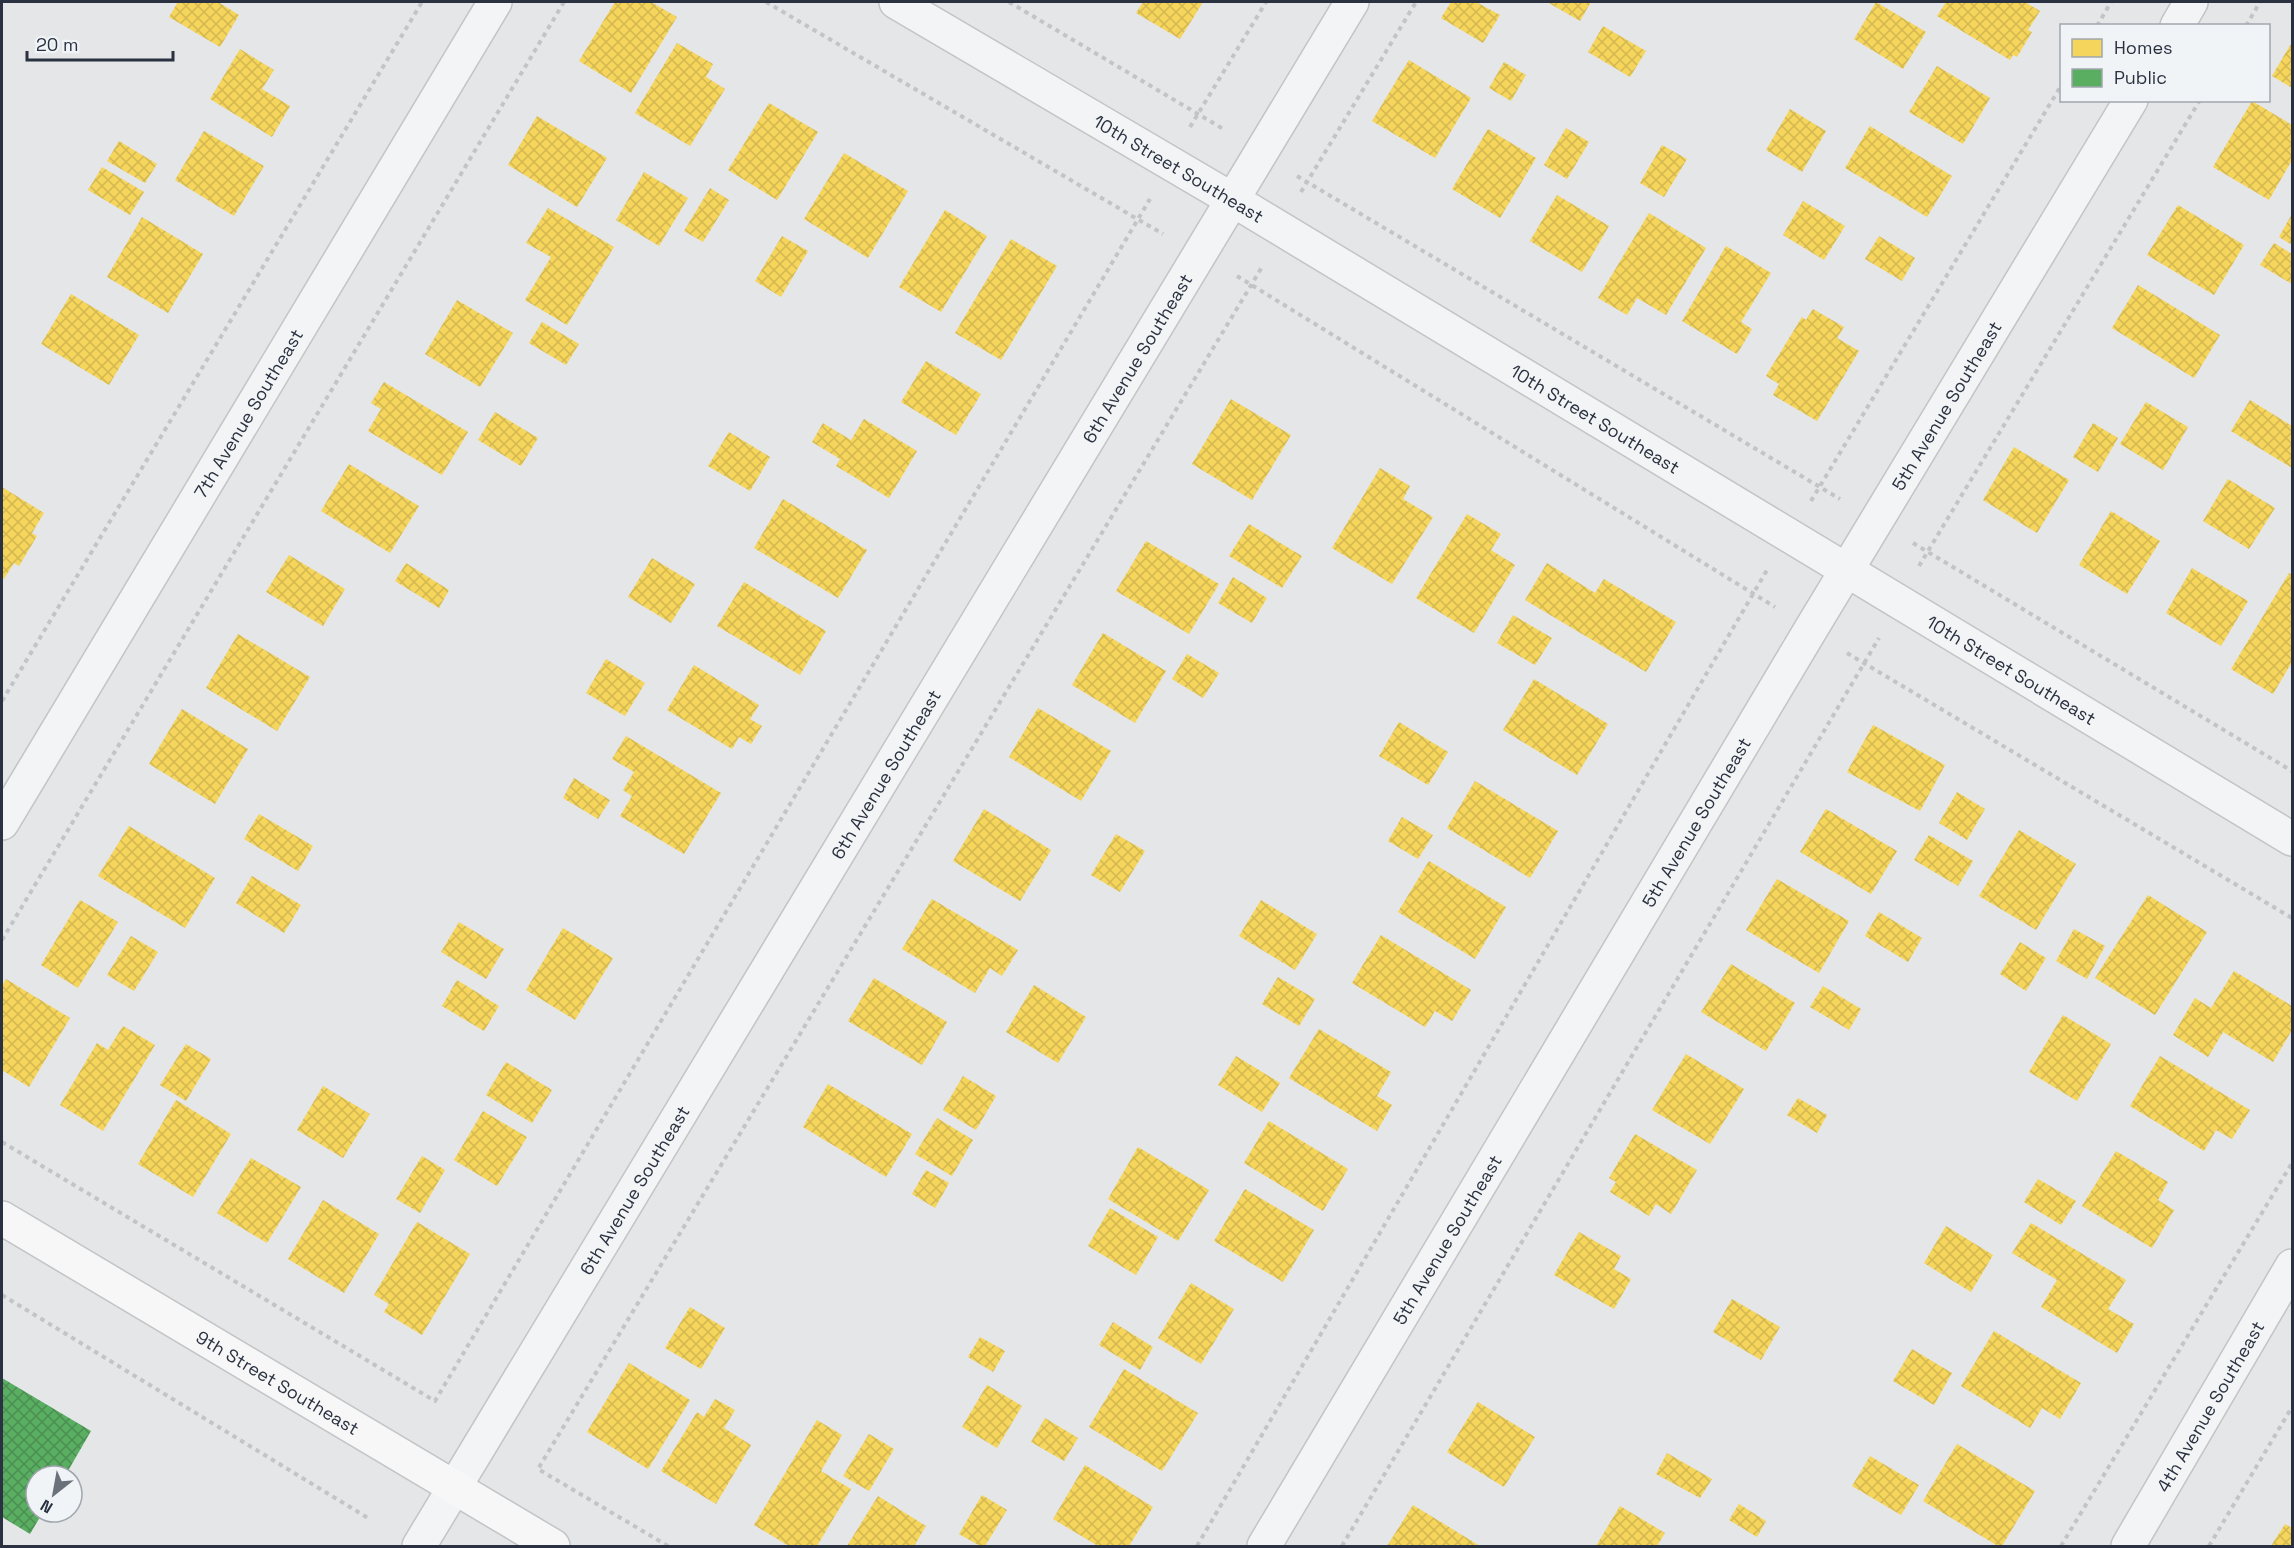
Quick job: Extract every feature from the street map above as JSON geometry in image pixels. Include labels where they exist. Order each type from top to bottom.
[{"type":"street","name":"7th Avenue Southeast","points":[[2,823],[495,2]]},
{"type":"street","name":"10th Street Southeast","points":[[896,2],[1233,200],[2292,839]]},
{"type":"street","name":"6th Avenue Southeast","points":[[419,1546],[1352,2]]},
{"type":"street","points":[[2178,24],[2192,2]]},
{"type":"street","name":"5th Avenue Southeast","points":[[1264,1546],[1846,569],[2130,102]]},
{"type":"street","name":"9th Street Southeast","points":[[2,1218],[553,1546]]},
{"type":"street","name":"4th Avenue Southeast","points":[[2128,1546],[2292,1266]]},
{"type":"path","points":[[2,701],[422,2]]},
{"type":"path","points":[[2,940],[564,2]]},
{"type":"path","points":[[2,1142],[435,1401],[1138,220],[766,2]]},
{"type":"path","points":[[1009,2],[1198,113],[1266,2]]},
{"type":"path","points":[[1416,2],[1307,182],[1820,487],[2060,86]]},
{"type":"path","points":[[2098,24],[2111,2]]},
{"type":"path","points":[[2247,24],[2260,2]]},
{"type":"path","points":[[2199,102],[1928,552],[2292,771]]},
{"type":"path","points":[[668,1546],[538,1468],[1252,284],[1753,592],[1197,1546]]},
{"type":"path","points":[[1342,1546],[1864,663],[2292,918]]},
{"type":"path","points":[[2061,1546],[2292,1163]]},
{"type":"path","points":[[2,1295],[368,1518]]},
{"type":"path","points":[[2209,1546],[2292,1407]]},
{"type":"building: Homes","points":[[178,2],[218,2],[239,15],[220,47],[169,17]]},
{"type":"building: Homes","points":[[615,2],[651,2],[677,17],[631,93],[579,61]]},
{"type":"building: Homes","points":[[1143,2],[1203,2],[1180,39],[1136,13]]},
{"type":"building: Homes","points":[[1451,2],[1476,2],[1500,15],[1483,43],[1441,18]]},
{"type":"building: Homes","points":[[1547,2],[1591,2],[1580,21]]},
{"type":"building: Homes","points":[[1876,2],[1926,32],[1903,69],[1854,39]]},
{"type":"building: Homes","points":[[1946,2],[2025,2],[2040,11],[2028,30],[2032,32],[2017,57],[2013,55],[2010,60],[1937,16]]},
{"type":"building: Homes","points":[[1603,26],[1646,51],[1630,77],[1588,52]]},
{"type":"building: Homes","points":[[2292,42],[2292,88],[2272,76]]},
{"type":"building: Homes","points":[[677,43],[713,64],[706,77],[725,89],[690,146],[635,113]]},
{"type":"building: Homes","points":[[240,49],[274,70],[262,89],[290,106],[272,137],[210,99]]},
{"type":"building: Homes","points":[[1409,60],[1471,98],[1435,158],[1372,121]]},
{"type":"building: Homes","points":[[1504,62],[1526,75],[1511,101],[1489,88]]},
{"type":"building: Homes","points":[[1937,66],[1990,98],[1963,144],[1909,112]]},
{"type":"building: Homes","points":[[2251,102],[2292,125],[2292,160],[2269,200],[2213,167]]},
{"type":"building: Homes","points":[[769,103],[818,132],[777,200],[728,170]]},
{"type":"building: Homes","points":[[1790,109],[1826,131],[1802,172],[1766,150]]},
{"type":"building: Homes","points":[[537,116],[607,158],[577,207],[508,165]]},
{"type":"building: Homes","points":[[1870,126],[1952,176],[1927,217],[1845,168]]},
{"type":"building: Homes","points":[[1566,128],[1589,142],[1567,179],[1544,165]]},
{"type":"building: Homes","points":[[1488,129],[1536,158],[1500,218],[1452,189]]},
{"type":"building: Homes","points":[[204,131],[264,166],[234,216],[175,180]]},
{"type":"building: Homes","points":[[119,141],[157,164],[145,183],[107,161]]},
{"type":"building: Homes","points":[[1662,145],[1687,159],[1664,197],[1640,183]]},
{"type":"building: Homes","points":[[844,153],[908,191],[868,258],[804,219]]},
{"type":"building: Homes","points":[[102,167],[144,192],[130,215],[88,190]]},
{"type":"building: Homes","points":[[644,172],[688,198],[659,246],[616,220]]},
{"type":"building: Homes","points":[[710,188],[729,200],[703,242],[684,231]]},
{"type":"building: Homes","points":[[1557,195],[1609,226],[1582,272],[1530,241]]},
{"type":"building: Homes","points":[[1803,201],[1845,226],[1824,260],[1783,235]]},
{"type":"building: Homes","points":[[2178,205],[2244,245],[2214,295],[2147,255]]},
{"type":"building: Homes","points":[[548,208],[614,247],[567,325],[525,300],[551,257],[526,243]]},
{"type":"building: Homes","points":[[945,210],[987,236],[941,312],[899,287]]},
{"type":"building: Homes","points":[[1649,213],[1706,248],[1666,315],[1637,298],[1627,315],[1598,298]]},
{"type":"building: Homes","points":[[2292,214],[2292,245],[2279,237]]},
{"type":"building: Homes","points":[[142,217],[203,254],[168,313],[107,277]]},
{"type":"building: Homes","points":[[782,236],[808,251],[781,297],[755,281]]},
{"type":"building: Homes","points":[[1879,236],[1915,258],[1902,281],[1865,259]]},
{"type":"building: Homes","points":[[1011,239],[1057,266],[1001,360],[955,333]]},
{"type":"building: Homes","points":[[2274,243],[2292,254],[2292,284],[2260,265]]},
{"type":"building: Homes","points":[[1726,246],[1771,273],[1741,322],[1752,329],[1737,354],[1682,321]]},
{"type":"building: Homes","points":[[2138,285],[2220,335],[2194,378],[2112,328]]},
{"type":"building: Homes","points":[[71,294],[139,335],[109,385],[41,344]]},
{"type":"building: Homes","points":[[457,300],[513,333],[480,387],[425,354]]},
{"type":"building: Homes","points":[[1813,309],[1844,327],[1837,338],[1859,351],[1817,421],[1773,395],[1779,384],[1766,376],[1802,317],[1806,320]]},
{"type":"building: Homes","points":[[542,322],[579,344],[566,365],[529,343]]},
{"type":"building: Homes","points":[[926,361],[981,394],[956,435],[901,402]]},
{"type":"building: Homes","points":[[384,382],[468,432],[442,475],[368,431],[381,409],[371,403]]},
{"type":"building: Homes","points":[[1231,399],[1291,435],[1252,500],[1192,464]]},
{"type":"building: Homes","points":[[2250,400],[2292,426],[2292,468],[2231,431]]},
{"type":"building: Homes","points":[[2146,402],[2188,427],[2163,470],[2120,444]]},
{"type":"building: Homes","points":[[495,412],[538,438],[521,466],[478,440]]},
{"type":"building: Homes","points":[[864,419],[917,451],[889,498],[836,466],[840,459],[812,442],[823,423],[851,440]]},
{"type":"building: Homes","points":[[2093,423],[2118,438],[2098,472],[2073,457]]},
{"type":"building: Homes","points":[[729,432],[770,457],[750,491],[708,466]]},
{"type":"building: Homes","points":[[2014,447],[2069,480],[2037,533],[1983,500]]},
{"type":"building: Homes","points":[[349,464],[419,506],[390,553],[321,511]]},
{"type":"building: Homes","points":[[1380,468],[1410,486],[1403,499],[1433,517],[1392,584],[1332,548]]},
{"type":"building: Homes","points":[[2228,479],[2275,508],[2249,549],[2203,521]]},
{"type":"building: Homes","points":[[2,487],[44,513],[32,533],[37,536],[19,566],[14,563],[4,579],[2,577]]},
{"type":"building: Homes","points":[[783,499],[867,550],[838,598],[754,548]]},
{"type":"building: Homes","points":[[2111,511],[2160,541],[2127,594],[2079,565]]},
{"type":"building: Homes","points":[[1467,514],[1501,534],[1491,550],[1515,565],[1474,633],[1416,598]]},
{"type":"building: Homes","points":[[1249,524],[1302,556],[1282,588],[1229,556]]},
{"type":"building: Homes","points":[[1146,541],[1219,584],[1189,634],[1116,591]]},
{"type":"building: Homes","points":[[289,555],[345,589],[323,626],[266,592]]},
{"type":"building: Homes","points":[[652,558],[695,584],[671,623],[628,597]]},
{"type":"building: Homes","points":[[406,563],[449,590],[439,608],[395,581]]},
{"type":"building: Homes","points":[[1547,563],[1595,593],[1604,579],[1676,622],[1646,672],[1525,600]]},
{"type":"building: Homes","points":[[2192,568],[2248,601],[2221,646],[2166,613]]},
{"type":"building: Homes","points":[[2289,573],[2292,575],[2292,662],[2273,694],[2231,669]]},
{"type":"building: Homes","points":[[1233,577],[1267,598],[1252,623],[1218,603]]},
{"type":"building: Homes","points":[[744,582],[826,631],[800,675],[717,626]]},
{"type":"building: Homes","points":[[1513,615],[1552,638],[1535,665],[1497,643]]},
{"type":"building: Homes","points":[[1103,633],[1166,671],[1135,723],[1072,685]]},
{"type":"building: Homes","points":[[238,634],[310,677],[277,731],[206,688]]},
{"type":"building: Homes","points":[[1187,654],[1219,673],[1203,698],[1172,679]]},
{"type":"building: Homes","points":[[606,659],[645,683],[625,716],[586,693]]},
{"type":"building: Homes","points":[[694,665],[759,705],[750,719],[762,726],[751,744],[739,737],[732,749],[667,710]]},
{"type":"building: Homes","points":[[1534,679],[1608,724],[1577,775],[1503,730]]},
{"type":"building: Homes","points":[[1038,708],[1111,751],[1081,801],[1009,757]]},
{"type":"building: Homes","points":[[182,709],[248,749],[215,804],[149,764]]},
{"type":"building: Homes","points":[[1399,722],[1448,752],[1428,785],[1379,756]]},
{"type":"building: Homes","points":[[1873,725],[1945,765],[1920,811],[1847,772]]},
{"type":"building: Homes","points":[[626,736],[721,793],[684,854],[620,816],[632,796],[623,790],[634,772],[612,759]]},
{"type":"building: Homes","points":[[574,778],[610,800],[598,819],[563,798]]},
{"type":"building: Homes","points":[[1475,781],[1558,831],[1530,878],[1447,828]]},
{"type":"building: Homes","points":[[1957,792],[1985,809],[1967,840],[1939,823]]},
{"type":"building: Homes","points":[[984,809],[1051,850],[1020,901],[953,861]]},
{"type":"building: Homes","points":[[1826,809],[1897,851],[1871,894],[1800,852]]},
{"type":"building: Homes","points":[[259,814],[313,846],[298,871],[244,839]]},
{"type":"building: Homes","points":[[1402,817],[1433,835],[1418,859],[1388,841]]},
{"type":"building: Homes","points":[[129,826],[215,878],[185,928],[98,876]]},
{"type":"building: Homes","points":[[2019,830],[2076,864],[2036,930],[1979,896]]},
{"type":"building: Homes","points":[[1116,834],[1145,851],[1120,892],[1091,875]]},
{"type":"building: Homes","points":[[1929,835],[1973,861],[1958,886],[1914,860]]},
{"type":"building: Homes","points":[[1429,861],[1506,907],[1475,959],[1398,912]]},
{"type":"building: Homes","points":[[252,876],[301,905],[284,933],[236,903]]},
{"type":"building: Homes","points":[[1777,879],[1849,921],[1819,973],[1746,930]]},
{"type":"building: Homes","points":[[2148,895],[2207,932],[2155,1015],[2095,978]]},
{"type":"building: Homes","points":[[932,899],[1018,950],[1002,976],[990,968],[975,993],[902,949]]},
{"type":"building: Homes","points":[[80,900],[118,922],[78,988],[41,965]]},
{"type":"building: Homes","points":[[1261,900],[1317,934],[1295,970],[1239,936]]},
{"type":"building: Homes","points":[[1879,912],[1922,938],[1908,962],[1865,936]]},
{"type":"building: Homes","points":[[459,922],[504,949],[486,979],[441,952]]},
{"type":"building: Homes","points":[[563,928],[613,958],[575,1020],[526,990]]},
{"type":"building: Homes","points":[[2074,929],[2105,946],[2087,979],[2056,961]]},
{"type":"building: Homes","points":[[1381,935],[1471,990],[1452,1021],[1435,1011],[1425,1027],[1352,983]]},
{"type":"building: Homes","points":[[131,936],[158,952],[134,991],[107,975]]},
{"type":"building: Homes","points":[[2020,942],[2046,958],[2026,991],[2000,974]]},
{"type":"building: Homes","points":[[1731,964],[1795,1003],[1766,1051],[1701,1012]]},
{"type":"building: Homes","points":[[2234,971],[2292,1006],[2292,1030],[2273,1062],[2223,1032],[2208,1057],[2173,1035],[2195,998],[2211,1008]]},
{"type":"building: Homes","points":[[1278,977],[1315,999],[1299,1026],[1262,1004]]},
{"type":"building: Homes","points":[[874,978],[947,1022],[922,1065],[848,1021]]},
{"type":"building: Homes","points":[[6,979],[70,1018],[29,1087],[2,1070],[2,986]]},
{"type":"building: Homes","points":[[457,980],[499,1006],[484,1031],[442,1006]]},
{"type":"building: Homes","points":[[1034,985],[1086,1017],[1058,1063],[1006,1032]]},
{"type":"building: Homes","points":[[1823,986],[1861,1009],[1849,1030],[1810,1007]]},
{"type":"building: Homes","points":[[2063,1015],[2111,1044],[2077,1101],[2029,1072]]},
{"type":"building: Homes","points":[[123,1026],[155,1045],[103,1131],[60,1105],[97,1043],[108,1050]]},
{"type":"building: Homes","points":[[1319,1029],[1391,1072],[1377,1096],[1392,1105],[1377,1131],[1289,1078]]},
{"type":"building: Homes","points":[[186,1044],[211,1059],[186,1101],[160,1085]]},
{"type":"building: Homes","points":[[1686,1054],[1744,1089],[1710,1144],[1652,1110]]},
{"type":"building: Homes","points":[[1236,1056],[1280,1083],[1262,1112],[1218,1085]]},
{"type":"building: Homes","points":[[2160,1056],[2250,1110],[2232,1139],[2216,1130],[2204,1151],[2130,1106]]},
{"type":"building: Homes","points":[[506,1062],[552,1090],[532,1123],[486,1095]]},
{"type":"building: Homes","points":[[963,1076],[996,1096],[976,1130],[943,1110]]},
{"type":"building: Homes","points":[[828,1084],[912,1134],[886,1177],[803,1127]]},
{"type":"building: Homes","points":[[323,1086],[370,1114],[343,1158],[297,1130]]},
{"type":"building: Homes","points":[[1798,1098],[1827,1115],[1817,1133],[1787,1115]]},
{"type":"building: Homes","points":[[176,1100],[231,1134],[193,1197],[138,1164]]},
{"type":"building: Homes","points":[[483,1111],[527,1137],[497,1186],[454,1160]]},
{"type":"building: Homes","points":[[937,1118],[973,1140],[952,1176],[915,1154]]},
{"type":"building: Homes","points":[[1269,1121],[1348,1169],[1323,1211],[1244,1163]]},
{"type":"building: Homes","points":[[1635,1134],[1697,1170],[1671,1214],[1656,1204],[1649,1216],[1610,1192],[1616,1182],[1609,1178]]},
{"type":"building: Homes","points":[[1138,1147],[1209,1190],[1178,1241],[1108,1199]]},
{"type":"building: Homes","points":[[2116,1151],[2168,1182],[2158,1200],[2174,1210],[2152,1248],[2082,1206]]},
{"type":"building: Homes","points":[[422,1156],[445,1170],[420,1213],[396,1199]]},
{"type":"building: Homes","points":[[251,1158],[301,1187],[267,1243],[217,1213]]},
{"type":"building: Homes","points":[[926,1170],[949,1183],[935,1208],[912,1194]]},
{"type":"building: Homes","points":[[2038,1179],[2076,1201],[2061,1225],[2024,1202]]},
{"type":"building: Homes","points":[[1245,1189],[1314,1230],[1283,1282],[1214,1241]]},
{"type":"building: Homes","points":[[323,1200],[379,1234],[344,1293],[288,1259]]},
{"type":"building: Homes","points":[[1110,1208],[1158,1237],[1136,1275],[1088,1246]]},
{"type":"building: Homes","points":[[417,1222],[470,1254],[422,1335],[384,1312],[389,1304],[374,1295]]},
{"type":"building: Homes","points":[[2031,1223],[2126,1280],[2108,1309],[2134,1324],[2117,1353],[2041,1307],[2057,1280],[2012,1253]]},
{"type":"building: Homes","points":[[1946,1226],[1993,1255],[1971,1292],[1924,1263]]},
{"type":"building: Homes","points":[[1579,1232],[1621,1256],[1614,1269],[1631,1279],[1614,1309],[1554,1275]]},
{"type":"building: Homes","points":[[1191,1283],[1234,1309],[1201,1364],[1158,1338]]},
{"type":"building: Homes","points":[[1732,1299],[1780,1327],[1761,1360],[1713,1332]]},
{"type":"building: Homes","points":[[690,1307],[725,1328],[701,1369],[665,1348]]},
{"type":"building: Homes","points":[[1113,1322],[1153,1347],[1140,1370],[1099,1345]]},
{"type":"building: Homes","points":[[1994,1331],[2081,1383],[2060,1419],[2042,1408],[2030,1428],[1961,1386]]},
{"type":"building: Homes","points":[[980,1337],[1005,1351],[993,1372],[968,1357]]},
{"type":"building: Homes","points":[[1912,1349],[1952,1373],[1934,1405],[1893,1381]]},
{"type":"building: Homes","points":[[629,1363],[690,1400],[648,1469],[587,1432]]},
{"type":"building: Homes","points":[[1124,1369],[1198,1413],[1162,1471],[1089,1427]]},
{"type":"building: Homes","points":[[987,1385],[1022,1406],[997,1448],[962,1427]]},
{"type":"building: Homes","points":[[715,1399],[735,1410],[724,1428],[751,1445],[716,1504],[661,1471],[697,1412],[704,1417]]},
{"type":"building: Homes","points":[[1478,1402],[1535,1437],[1504,1487],[1447,1452]]},
{"type":"building: Homes","points":[[1045,1418],[1078,1438],[1064,1461],[1031,1442]]},
{"type":"building: Homes","points":[[817,1420],[842,1435],[821,1471],[851,1489],[817,1546],[789,1546],[754,1525]]},
{"type":"building: Homes","points":[[869,1434],[894,1449],[869,1491],[843,1476]]},
{"type":"building: Homes","points":[[1957,1444],[2035,1491],[2002,1546],[1998,1546],[1923,1501]]},
{"type":"building: Homes","points":[[1667,1453],[1712,1479],[1700,1498],[1656,1474]]},
{"type":"building: Homes","points":[[1870,1456],[1919,1485],[1901,1515],[1852,1486]]},
{"type":"building: Homes","points":[[1085,1465],[1153,1507],[1129,1546],[1098,1546],[1053,1519]]},
{"type":"building: Homes","points":[[982,1495],[1007,1510],[985,1546],[980,1546],[959,1534]]},
{"type":"building: Homes","points":[[878,1496],[926,1526],[914,1546],[847,1546]]},
{"type":"building: Homes","points":[[1739,1504],[1766,1521],[1757,1537],[1729,1520]]},
{"type":"building: Homes","points":[[1413,1505],[1480,1546],[1387,1546]]},
{"type":"building: Homes","points":[[1620,1506],[1665,1533],[1657,1546],[1596,1546]]},
{"type":"building: Homes","points":[[2285,1524],[2292,1528],[2292,1546],[2271,1546]]},
{"type":"building: Public","points":[[2,1378],[91,1431],[72,1464],[24,1464],[24,1524],[36,1524],[30,1534],[2,1517]]}]
